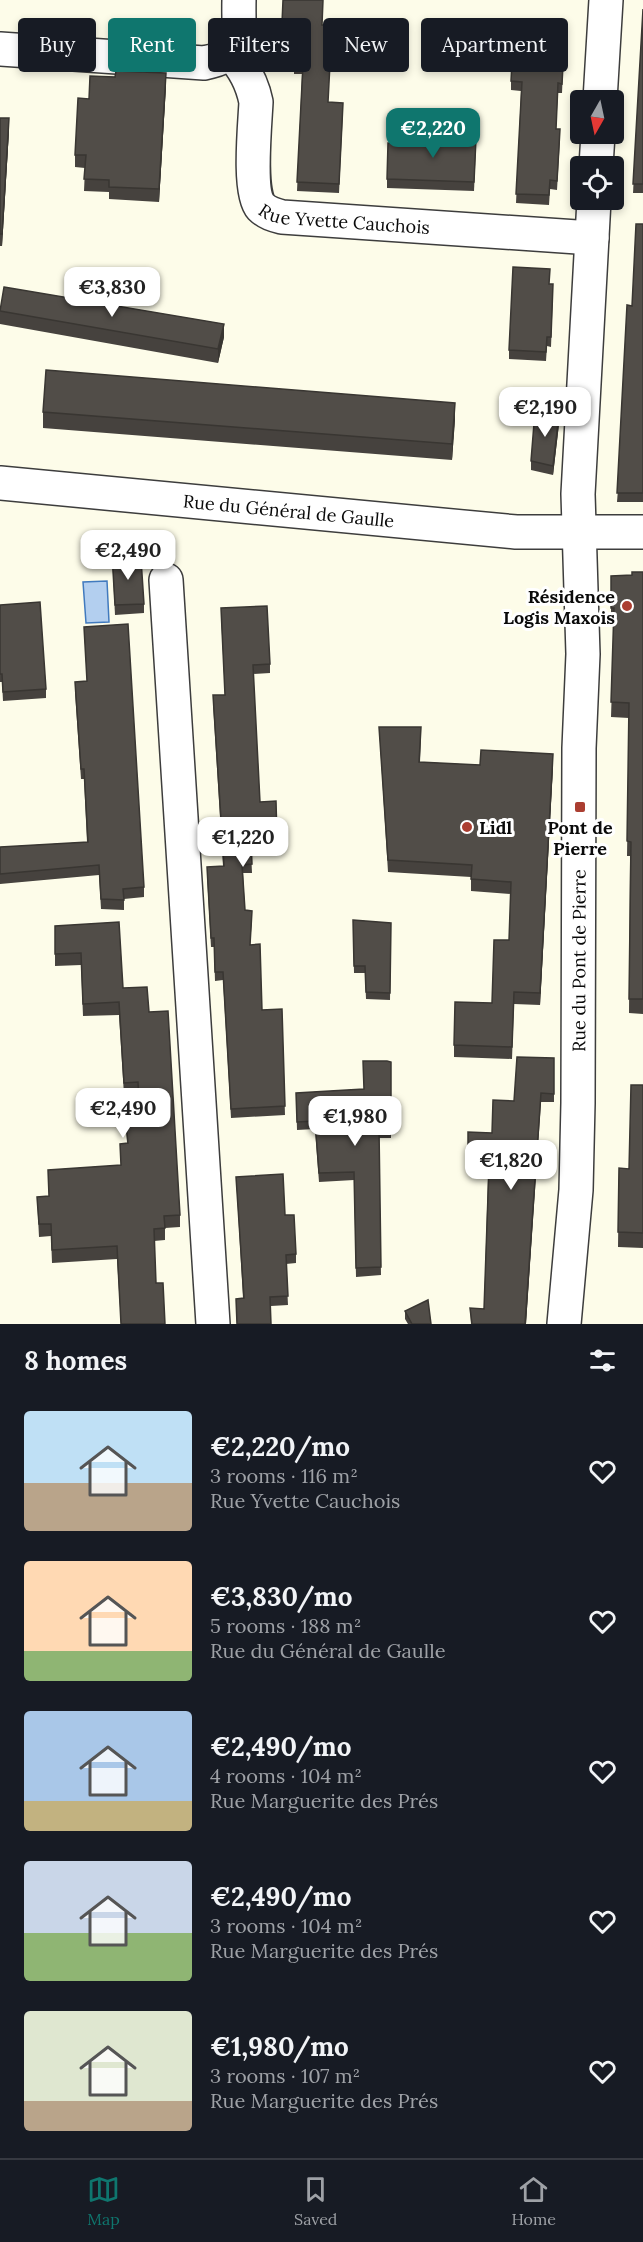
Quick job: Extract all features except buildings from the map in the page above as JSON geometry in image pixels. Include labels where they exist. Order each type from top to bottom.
[{"type":"street","points":[[238,18],[239,0]]},
{"type":"street","points":[[601,90],[606,0]]},
{"type":"street","points":[[0,49],[208,62]]},
{"type":"street","name":"Rue Yvette Cauchois","points":[[246,72],[256,102],[254,192],[262,208],[269,214],[282,217],[592,238]]},
{"type":"street","name":"Rue du Pont de Pierre","points":[[564,1324],[576,1190],[579,748],[583,654],[578,494],[593,210]]},
{"type":"street","name":"Rue du Général de Gaulle","points":[[0,483],[516,532],[643,532]]},
{"type":"street","points":[[166,580],[213,1324]]},
{"type":"water","points":[[107,581],[109,622],[86,623],[83,582]]},
{"type":"place","name":"Résidence Logis Maxois","points":[[627,606]]},
{"type":"place","name":"Pont de Pierre","points":[[580,807]]},
{"type":"place","name":"Lidl","points":[[467,827]]}]
